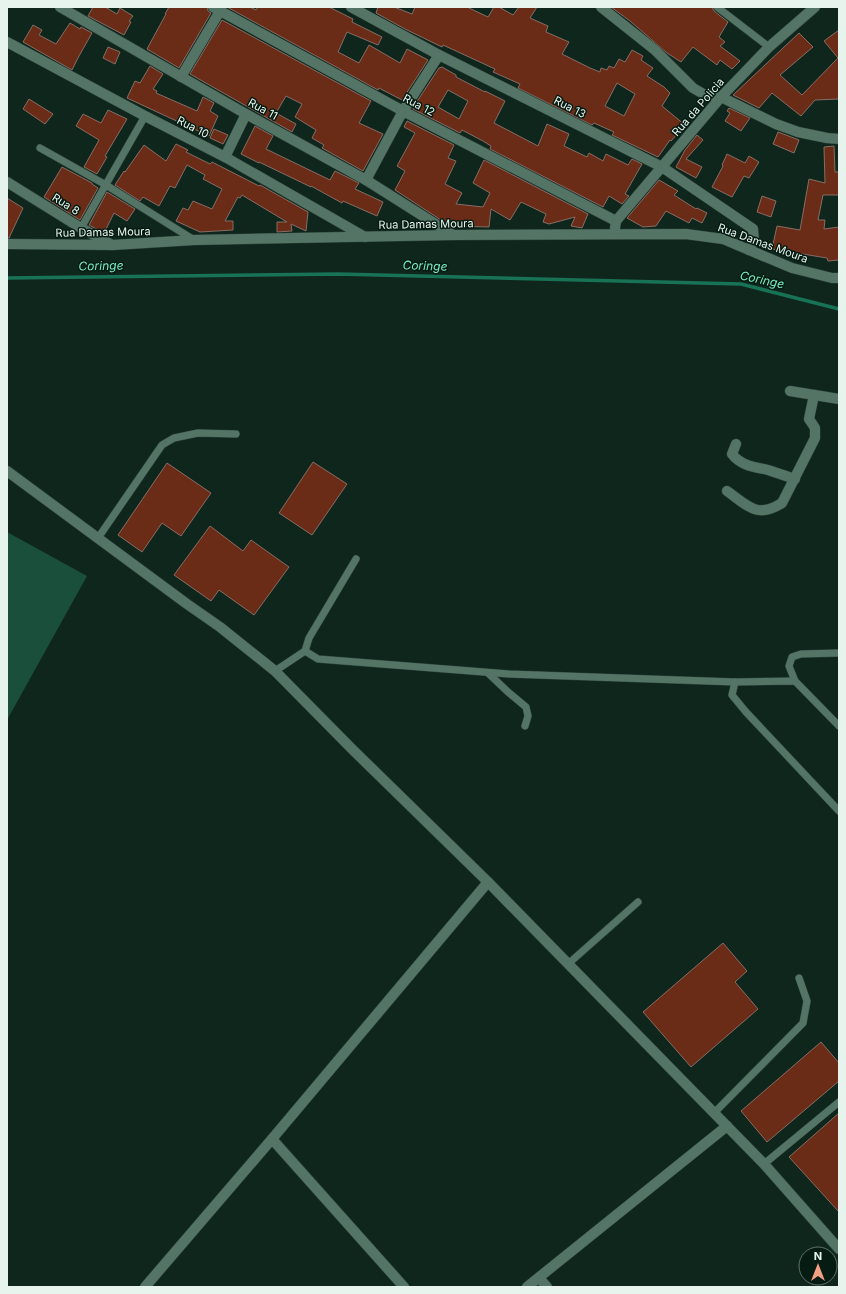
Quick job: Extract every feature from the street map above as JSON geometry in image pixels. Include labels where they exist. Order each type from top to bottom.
[{"type":"street","name":"Rua 11","points":[[60,7],[246,114],[366,180],[453,235]]},
{"type":"street","name":"Rua 13","points":[[352,7],[439,55],[662,167],[752,229],[754,240],[749,250]]},
{"type":"street","points":[[601,7],[655,50],[693,88],[707,96],[721,97],[776,124],[798,132],[839,139]]},
{"type":"street","name":"Rua da Policia","points":[[616,221],[721,97],[769,47],[815,7]]},
{"type":"street","points":[[181,77],[216,9]]},
{"type":"street","name":"Rua 12","points":[[216,9],[403,111],[616,221]]},
{"type":"street","name":"Rua 10","points":[[7,42],[145,116],[226,157],[366,238]]},
{"type":"street","points":[[366,180],[403,111],[439,55]]},
{"type":"street","points":[[226,157],[246,114]]},
{"type":"street","name":"Rua 8","points":[[7,182],[81,228],[113,245]]},
{"type":"street","points":[[614,234],[616,221]]},
{"type":"street","name":"Rua Damas Moura","points":[[8,244],[113,245],[194,240],[366,238],[453,235],[686,234],[723,239],[792,268],[832,278],[839,278]]},
{"type":"street","points":[[790,391],[839,399]]},
{"type":"street","points":[[728,491],[751,508],[762,511],[772,510],[782,504],[815,438],[815,428],[809,419],[814,395]]},
{"type":"street","points":[[736,444],[732,454],[736,459],[752,468],[768,470],[795,479]]},
{"type":"street","points":[[7,471],[220,627],[275,671],[352,749],[488,882],[727,1126],[764,1164],[839,1249]]},
{"type":"street","points":[[145,1287],[272,1139],[488,882]]},
{"type":"street","points":[[527,1287],[727,1126]]},
{"type":"street","points":[[272,1139],[404,1287]]},
{"type":"street","points":[[539,1278],[547,1287]]},
{"type":"lane","points":[[717,7],[769,47]]},
{"type":"lane","points":[[81,228],[145,116]]},
{"type":"lane","points":[[40,148],[106,185],[194,240]]},
{"type":"lane","points":[[98,538],[162,445],[174,438],[198,434],[236,434]]},
{"type":"lane","points":[[275,671],[305,651],[309,638],[356,559]]},
{"type":"lane","points":[[305,651],[318,659],[488,672],[735,682],[795,681]]},
{"type":"lane","points":[[839,653],[801,654],[792,657],[789,666],[795,681],[839,726]]},
{"type":"lane","points":[[488,672],[526,707],[528,716],[525,726]]},
{"type":"lane","points":[[735,682],[732,695],[746,712],[839,811]]},
{"type":"lane","points":[[568,964],[638,902]]},
{"type":"lane","points":[[714,1113],[803,1023],[806,1001],[799,978]]},
{"type":"lane","points":[[764,1164],[839,1102]]},
{"type":"green space","points":[[7,532],[87,576],[7,720]]},
{"type":"building","points":[[93,7],[105,7],[117,14],[120,8],[133,16],[129,21],[131,22],[124,35],[88,16]]},
{"type":"building","points":[[169,7],[207,7],[208,11],[211,13],[179,68],[147,49]]},
{"type":"building","points":[[227,7],[250,7],[256,10],[258,7],[329,7],[353,19],[352,22],[382,37],[378,45],[347,32],[338,52],[359,63],[369,45],[400,63],[407,49],[428,60],[402,100],[379,88],[378,90]]},
{"type":"building","points":[[378,7],[394,7],[412,14],[415,7],[467,7],[488,17],[494,7],[499,7],[513,15],[519,7],[537,7],[530,18],[548,26],[546,32],[569,42],[562,54],[590,68],[600,72],[601,68],[607,70],[609,66],[614,68],[619,59],[625,62],[632,50],[643,56],[641,60],[653,68],[647,76],[664,87],[670,93],[662,106],[685,125],[671,141],[670,140],[658,157],[612,135],[614,132],[594,123],[592,125],[518,88],[520,84],[493,72],[495,69],[443,45],[442,47],[376,13]],"holes":[[[617,83],[635,94],[624,116],[605,106]]]},
{"type":"building","points":[[611,7],[712,7],[714,11],[728,22],[719,37],[725,42],[720,46],[740,61],[732,69],[720,60],[717,65],[693,47],[681,62],[667,53],[630,21]]},
{"type":"building","points":[[222,20],[371,101],[359,123],[383,134],[363,171],[322,148],[324,145],[312,138],[316,130],[295,117],[302,104],[286,96],[276,113],[296,124],[292,132],[190,74]]},
{"type":"building","points":[[70,23],[80,29],[81,27],[92,33],[72,70],[23,42],[33,25],[42,30],[39,35],[56,44]]},
{"type":"building","points":[[839,30],[839,99],[815,100],[801,116],[772,93],[759,108],[733,95],[799,33],[813,47],[780,75],[802,95],[838,58],[824,41]]},
{"type":"building","points":[[108,47],[120,52],[115,64],[103,58]]},
{"type":"building","points":[[150,66],[163,74],[153,89],[157,91],[156,93],[197,111],[203,97],[214,103],[210,111],[218,116],[209,136],[127,98],[135,81],[140,83]]},
{"type":"building","points":[[442,67],[456,75],[456,77],[505,101],[494,123],[538,146],[547,124],[569,134],[564,146],[587,157],[589,153],[603,161],[606,154],[628,165],[632,159],[642,164],[625,194],[629,196],[622,204],[609,196],[603,207],[490,149],[491,146],[462,130],[460,133],[413,109],[439,68]],"holes":[[[448,90],[468,101],[459,119],[438,107]]]},
{"type":"building","points":[[29,99],[53,114],[45,124],[23,109]]},
{"type":"building","points":[[729,108],[750,118],[741,131],[725,121],[730,113],[727,111]]},
{"type":"building","points":[[108,110],[127,119],[105,156],[107,157],[97,174],[84,167],[99,140],[76,126],[83,114],[101,123]]},
{"type":"building","points":[[407,121],[454,145],[448,158],[456,161],[445,184],[462,193],[456,204],[483,207],[490,193],[473,183],[484,160],[588,214],[582,228],[571,226],[575,217],[549,224],[543,222],[546,214],[521,202],[510,220],[491,209],[489,227],[452,226],[444,222],[395,190],[405,171],[397,166],[415,133],[404,127]]},
{"type":"building","points":[[255,126],[273,136],[266,149],[330,180],[335,171],[359,183],[355,189],[383,202],[377,216],[343,201],[342,203],[311,186],[241,154]]},
{"type":"building","points":[[214,129],[228,135],[223,144],[210,138]]},
{"type":"building","points":[[778,132],[799,140],[794,153],[773,144]]},
{"type":"building","points":[[697,135],[703,140],[686,159],[702,167],[696,178],[676,167],[685,150]]},
{"type":"building","points":[[176,144],[188,150],[186,152],[210,164],[212,162],[259,186],[260,185],[308,212],[306,231],[291,224],[292,231],[277,232],[277,222],[287,222],[242,195],[240,198],[238,197],[225,221],[233,221],[233,230],[200,232],[176,221],[183,208],[188,210],[193,201],[212,209],[222,189],[203,179],[205,175],[187,165],[175,188],[170,186],[159,206],[143,197],[140,201],[115,185],[144,145],[166,161]]},
{"type":"building","points":[[834,146],[835,172],[839,172],[839,195],[823,195],[818,220],[825,220],[824,229],[839,227],[839,260],[828,261],[827,258],[772,249],[777,226],[800,230],[809,179],[825,183],[824,147]]},
{"type":"building","points":[[727,154],[745,163],[749,156],[759,162],[749,178],[744,176],[732,197],[712,187],[723,166],[722,165]]},
{"type":"building","points":[[62,167],[92,183],[98,188],[80,220],[44,197]]},
{"type":"building","points":[[659,180],[678,191],[674,195],[696,209],[697,208],[707,213],[702,223],[692,218],[689,223],[666,211],[656,226],[643,227],[627,218]]},
{"type":"building","points":[[107,192],[135,209],[127,221],[114,213],[104,233],[89,225]]},
{"type":"building","points":[[762,196],[776,201],[771,217],[757,212]]},
{"type":"building","points":[[7,198],[23,208],[9,238],[7,238]]},
{"type":"building","points":[[313,462],[347,484],[312,535],[279,513]]},
{"type":"building","points":[[167,463],[211,493],[181,536],[162,523],[142,552],[118,535]]},
{"type":"building","points":[[210,526],[243,551],[251,540],[289,567],[254,615],[219,590],[211,601],[174,575]]},
{"type":"building","points":[[723,943],[747,971],[735,982],[758,1009],[691,1067],[643,1012]]},
{"type":"building","points":[[821,1042],[839,1063],[839,1081],[767,1142],[741,1111]]},
{"type":"building","points":[[839,1113],[839,1212],[789,1157]]},
{"type":"waterway","name":"Coringe","points":[[7,278],[338,274],[741,284],[839,309]]}]
